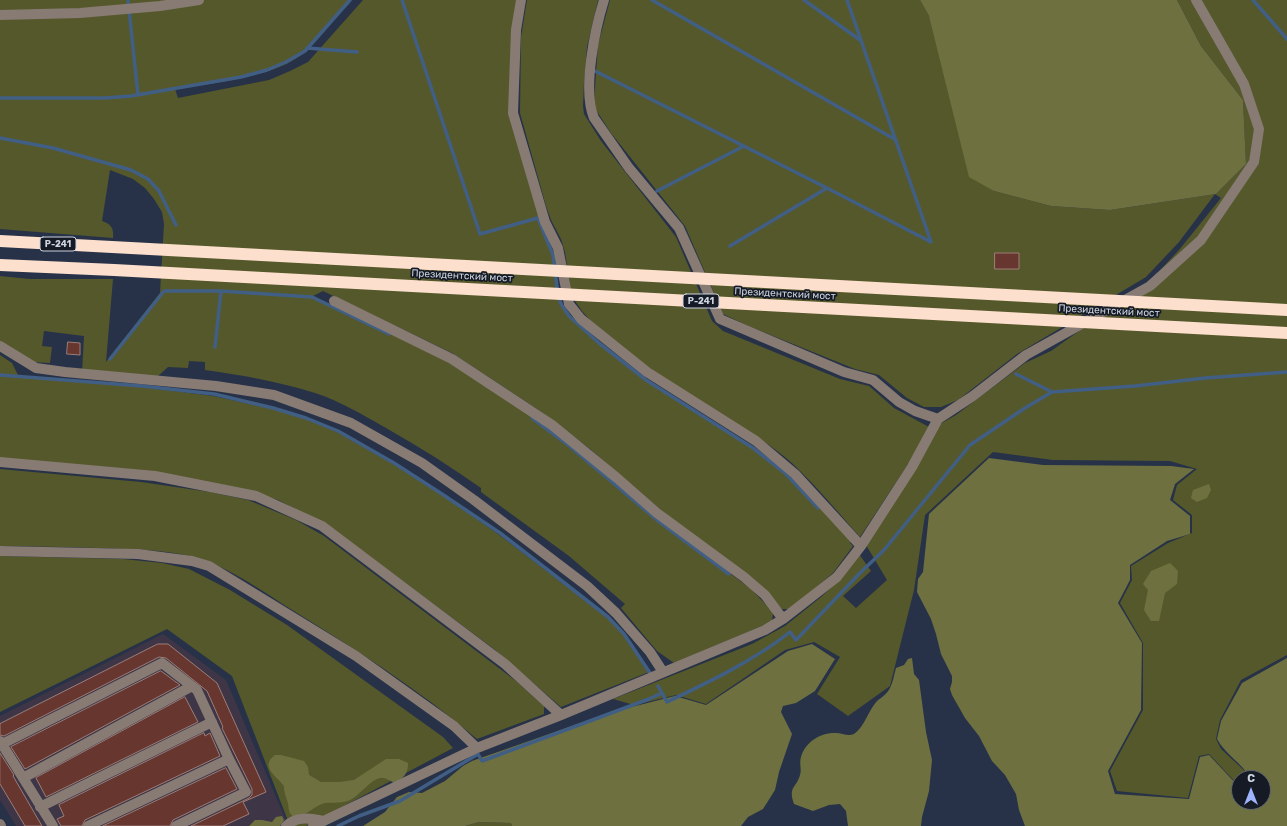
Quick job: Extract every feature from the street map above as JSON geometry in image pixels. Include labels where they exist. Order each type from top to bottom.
[{"type":"highway","name":"Президентский мост","points":[[0,241],[1287,310]]},
{"type":"highway","name":"Президентский мост","points":[[0,265],[1287,333]]},
{"type":"lane","points":[[0,15],[80,13],[160,6],[199,0]]},
{"type":"lane","points":[[521,0],[516,30],[514,113],[545,222],[558,248],[569,304],[581,318],[647,372],[756,441],[796,474],[861,546]]},
{"type":"lane","points":[[604,0],[593,45],[590,110],[629,168],[679,228],[720,319],[844,372],[873,380],[900,402],[915,411],[938,419]]},
{"type":"lane","points":[[313,826],[477,748],[561,715],[765,630],[837,577],[861,546],[912,467],[938,419],[973,396],[1026,355],[1150,286],[1201,240],[1254,162],[1259,129],[1244,84],[1196,0]]},
{"type":"lane","points":[[334,301],[452,359],[552,425],[657,513],[744,577],[765,595],[783,618]]},
{"type":"lane","points":[[0,346],[36,368],[216,386],[274,395],[351,423],[422,463],[587,586],[616,613],[650,652],[663,672]]},
{"type":"lane","points":[[0,462],[155,476],[256,496],[322,526],[505,664],[561,715]]},
{"type":"lane","points":[[0,551],[138,554],[192,561],[209,566],[356,656],[454,726],[477,748]]},
{"type":"lane","points":[[53,826],[1,742],[162,663],[197,690],[246,792],[176,826]]},
{"type":"lane","points":[[23,778],[192,686]]},
{"type":"lane","points":[[40,807],[212,722]]},
{"type":"lane","points":[[88,826],[229,759]]},
{"type":"lane","points":[[286,826],[290,822],[305,818],[324,821]]},
{"type":"shaded area","points":[[163,634],[226,680],[288,825],[16,826],[0,800],[0,716]]},
{"type":"green space","points":[[0,0],[351,0],[312,45],[294,60],[279,67],[244,78],[175,89],[178,98],[269,80],[308,62],[363,0],[516,0],[512,124],[542,227],[554,255],[559,295],[565,309],[583,329],[647,380],[753,447],[785,473],[852,540],[850,543],[853,546],[833,573],[790,609],[782,609],[667,515],[590,449],[540,411],[452,353],[323,291],[313,296],[448,361],[535,419],[592,463],[657,519],[751,589],[773,612],[772,622],[674,663],[657,651],[621,608],[625,604],[569,556],[481,492],[481,488],[458,472],[434,456],[342,404],[324,396],[288,385],[205,370],[205,362],[189,361],[188,368],[168,367],[157,377],[82,373],[84,336],[44,331],[42,346],[52,347],[50,363],[32,362],[0,342],[0,276],[30,279],[113,279],[106,362],[160,293],[164,224],[162,212],[145,188],[133,179],[110,170],[102,221],[111,227],[113,238],[0,229]]},
{"type":"green space","points":[[527,0],[598,0],[587,47],[584,82],[584,114],[601,141],[676,237],[712,321],[723,331],[840,379],[869,386],[894,408],[929,427],[914,455],[860,537],[827,500],[785,457],[759,438],[652,370],[591,321],[575,301],[571,291],[565,252],[561,239],[551,220],[546,206],[520,113],[521,37]]},
{"type":"green space","points":[[610,0],[920,0],[929,16],[994,191],[1051,206],[1110,210],[1215,194],[1179,242],[1146,277],[1017,354],[958,400],[941,407],[924,407],[907,398],[879,375],[855,369],[746,325],[723,314],[685,226],[611,133],[595,108],[594,102],[598,45]]},
{"type":"green space","points":[[920,0],[1177,0],[1201,46],[1243,100],[1246,164],[1216,194],[1110,210],[1051,206],[994,191],[969,177],[929,16]]},
{"type":"green space","points":[[1177,0],[1287,0],[1287,655],[1241,680],[1220,720],[1216,739],[1221,749],[1244,770],[1231,770],[1231,777],[1209,754],[1199,756],[1188,798],[1117,791],[1110,771],[1143,710],[1143,643],[1120,603],[1132,580],[1131,566],[1168,543],[1192,533],[1192,515],[1173,500],[1177,485],[1197,469],[1170,461],[1053,460],[993,452],[925,515],[914,590],[890,686],[848,716],[817,694],[840,657],[814,642],[785,650],[706,704],[676,695],[634,705],[613,699],[752,644],[785,626],[843,577],[859,554],[871,571],[843,596],[856,608],[887,580],[866,545],[940,424],[956,415],[1025,363],[1051,351],[1151,280],[1179,250],[1221,198],[1215,194],[1246,164],[1243,100],[1201,46]]},
{"type":"green space","points":[[0,355],[12,363],[19,377],[142,387],[213,396],[273,409],[305,418],[337,432],[393,464],[442,495],[498,534],[574,592],[607,618],[624,634],[649,672],[561,707],[494,649],[329,526],[278,500],[247,490],[0,459]]},
{"type":"green space","points":[[989,458],[1043,465],[1171,466],[1194,469],[1175,484],[1170,500],[1190,516],[1190,534],[1167,541],[1130,565],[1130,580],[1118,603],[1142,643],[1141,710],[1108,771],[1115,794],[1189,799],[1200,757],[1209,755],[1231,778],[1231,810],[1271,810],[1271,770],[1245,770],[1225,750],[1217,739],[1221,721],[1242,683],[1287,658],[1287,826],[1025,826],[1019,810],[1016,794],[1005,775],[992,761],[979,736],[965,718],[952,695],[950,689],[952,676],[941,654],[931,619],[917,592],[918,579],[923,572],[929,514]]},
{"type":"green space","points":[[0,469],[141,482],[210,492],[248,500],[296,520],[324,536],[516,681],[544,706],[544,714],[477,739],[409,686],[361,654],[241,578],[203,560],[167,552],[144,550],[0,546]]},
{"type":"green space","points":[[1209,484],[1211,490],[1207,498],[1197,502],[1191,498],[1193,490]]},
{"type":"green space","points":[[0,556],[123,559],[162,563],[189,569],[230,590],[287,625],[443,737],[453,748],[306,826],[290,826],[232,676],[167,629],[0,712]]},
{"type":"green space","points":[[1170,563],[1178,571],[1177,584],[1165,593],[1159,621],[1151,621],[1144,610],[1148,590],[1143,584],[1151,571]]},
{"type":"green space","points":[[812,644],[835,659],[815,691],[796,703],[783,706],[781,712],[792,734],[779,772],[775,790],[763,809],[748,817],[741,826],[512,826],[511,823],[479,822],[465,826],[363,826],[385,812],[397,797],[409,792],[422,793],[445,781],[463,766],[472,761],[612,712],[675,696],[706,705],[788,651]]},
{"type":"green space","points":[[912,658],[914,674],[919,680],[926,732],[932,760],[929,791],[921,826],[848,826],[846,811],[840,804],[829,805],[813,811],[794,804],[792,791],[800,775],[800,759],[806,747],[814,739],[825,734],[836,733],[852,735],[858,731],[877,701],[889,690],[896,668],[904,665],[908,659]]},
{"type":"green space","points":[[275,755],[281,755],[304,761],[308,767],[309,775],[321,782],[354,780],[386,759],[399,759],[408,763],[408,767],[405,775],[394,783],[382,778],[376,779],[350,800],[325,803],[294,817],[289,811],[284,786],[269,767],[271,759]]},
{"type":"green space","points":[[282,816],[284,820],[280,826],[249,826],[255,820],[272,822],[276,817]]},
{"type":"green space","points":[[479,822],[511,823],[512,826],[465,826]]},
{"type":"building","points":[[995,253],[1019,253],[1019,269],[995,269]]},
{"type":"building","points":[[68,342],[80,343],[80,355],[67,354]]},
{"type":"building","points":[[158,644],[168,644],[217,683],[266,792],[243,802],[249,814],[223,826],[191,826],[249,798],[252,795],[252,789],[222,728],[223,727],[207,691],[166,658],[159,657],[4,736],[0,735],[0,724]]},
{"type":"building","points":[[161,671],[180,685],[25,769],[11,747]]},
{"type":"building","points":[[185,697],[198,722],[46,797],[36,778]]},
{"type":"building","points":[[204,733],[205,736],[210,733],[220,756],[85,820],[82,826],[61,826],[57,819],[64,816],[59,805]]},
{"type":"building","points":[[0,753],[42,826],[25,826],[0,784]]},
{"type":"building","points":[[226,768],[237,789],[173,820],[170,826],[103,826]]},
{"type":"waterway","points":[[128,0],[138,95]]},
{"type":"waterway","points":[[0,98],[105,98],[131,96],[241,77],[267,70],[286,62],[305,51],[350,0]]},
{"type":"waterway","points":[[402,0],[480,234],[538,218],[553,255],[558,295],[561,304],[569,316],[599,343],[646,380],[753,448],[785,473],[818,508]]},
{"type":"waterway","points":[[652,0],[896,140]]},
{"type":"waterway","points":[[804,0],[860,40]]},
{"type":"waterway","points":[[847,0],[931,242]]},
{"type":"waterway","points":[[1253,0],[1287,39]]},
{"type":"waterway","points":[[307,48],[357,52]]},
{"type":"waterway","points":[[595,71],[931,242]]},
{"type":"waterway","points":[[0,138],[53,148],[131,170],[148,179],[159,191],[176,225]]},
{"type":"waterway","points":[[657,191],[744,146]]},
{"type":"waterway","points":[[730,246],[827,188]]},
{"type":"waterway","points":[[110,359],[164,291],[221,291],[312,297],[389,334]]},
{"type":"waterway","points":[[215,347],[221,291]]},
{"type":"waterway","points":[[658,686],[667,702],[714,679],[762,652],[790,632],[796,640],[884,550],[970,445],[1025,408],[1052,392],[1287,372]]},
{"type":"waterway","points":[[1016,374],[1052,392]]},
{"type":"waterway","points":[[0,375],[142,386],[214,394],[273,408],[306,418],[338,431],[394,463],[442,494],[500,533],[553,574],[608,617],[624,634],[650,673]]},
{"type":"waterway","points":[[532,418],[567,444],[657,520],[729,574]]},
{"type":"waterway","points":[[338,826],[359,816],[400,801],[478,754],[482,761],[662,693]]}]
